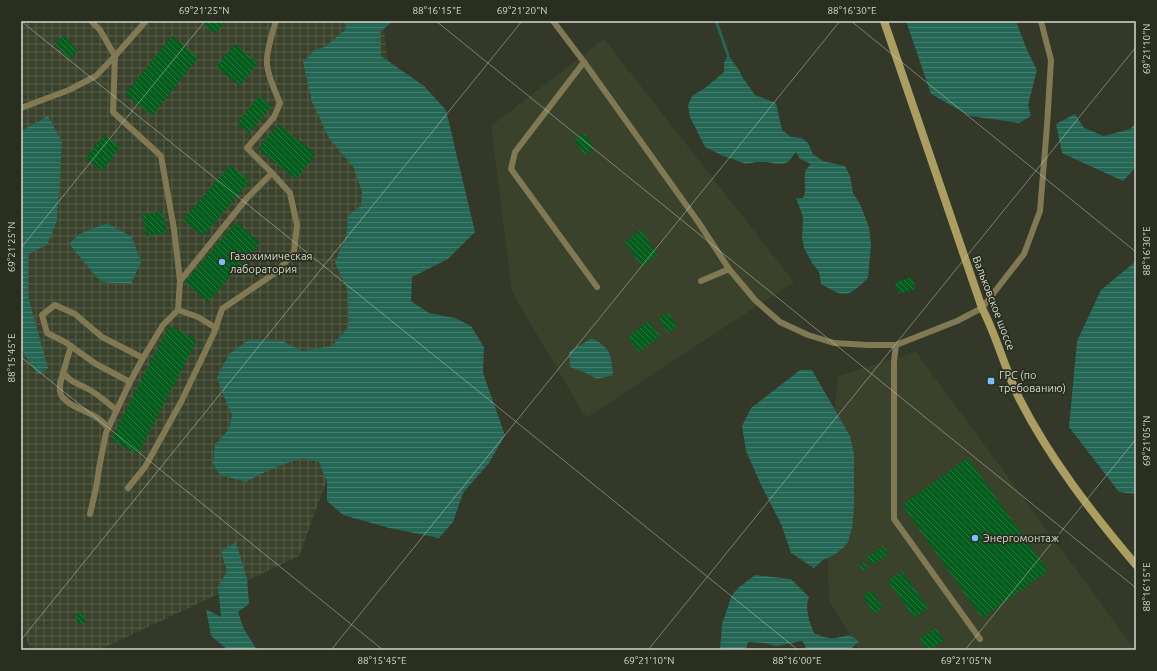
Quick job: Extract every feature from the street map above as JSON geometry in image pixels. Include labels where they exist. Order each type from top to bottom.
[{"type":"main road","name":"Вальковское шоссе","points":[[884,21],[982,308],[992,327],[1018,397],[1042,440],[1086,502],[1136,564]]},
{"type":"lane","points":[[90,514],[108,427],[142,358],[163,325],[178,310],[180,281],[174,229],[161,156],[113,112],[115,56],[100,30],[91,21]]},
{"type":"lane","points":[[21,108],[69,90],[96,76],[146,21]]},
{"type":"lane","points":[[128,488],[145,467],[181,402],[216,328],[222,309],[278,271],[294,252],[297,225],[290,194],[247,148],[274,118],[280,103],[273,87],[267,64],[270,39],[276,21]]},
{"type":"lane","points":[[553,21],[699,223],[729,269],[755,300],[780,322],[808,335],[834,343],[868,345],[896,345],[957,321],[982,308],[1024,254],[1040,211],[1051,60],[1041,21]]},
{"type":"lane","points":[[584,62],[515,152],[511,169],[597,287]]},
{"type":"lane","points":[[180,281],[247,198],[272,173]]},
{"type":"lane","points":[[700,281],[729,269]]},
{"type":"lane","points":[[130,382],[96,364],[71,346],[47,333],[42,315],[55,306],[75,314],[102,337],[142,358]]},
{"type":"lane","points":[[178,310],[198,316],[216,328]]},
{"type":"lane","points":[[896,345],[894,361],[894,519],[980,639]]},
{"type":"lane","points":[[71,346],[60,385],[62,395],[76,406],[97,417],[108,427]]},
{"type":"lane","points":[[63,373],[71,382],[94,393],[116,410]]},
{"type":"shaded area","points":[[21,21],[383,21],[392,98],[415,239],[299,556],[99,650],[31,650],[21,627]]},
{"type":"shaded area","points":[[604,39],[794,282],[586,418],[512,292],[491,126]]},
{"type":"shaded area","points":[[916,352],[1135,650],[859,650],[829,601],[825,492],[838,376]]},
{"type":"water","points":[[344,21],[393,21],[380,32],[381,56],[424,86],[446,110],[475,232],[448,259],[412,277],[411,301],[429,313],[455,318],[471,326],[484,347],[483,373],[505,435],[489,463],[463,493],[453,522],[439,538],[389,528],[343,515],[327,501],[327,482],[319,462],[301,458],[269,470],[246,482],[220,475],[213,464],[215,445],[229,429],[232,415],[217,377],[229,354],[250,339],[283,341],[302,351],[332,346],[349,326],[348,291],[335,263],[346,236],[348,215],[361,206],[362,192],[354,168],[329,138],[312,102],[303,62],[314,50],[325,47],[346,29]]},
{"type":"water","points":[[906,21],[1016,21],[1027,50],[1037,70],[1028,105],[1031,116],[1019,123],[970,116],[931,94]]},
{"type":"water","points":[[728,55],[755,95],[776,103],[782,130],[791,137],[802,138],[808,143],[813,154],[823,161],[845,166],[850,176],[853,193],[860,204],[869,227],[871,245],[868,278],[851,292],[841,294],[821,284],[819,272],[804,248],[802,238],[803,217],[796,198],[803,198],[805,194],[805,176],[807,168],[811,164],[800,159],[796,152],[788,162],[783,164],[756,162],[746,164],[721,155],[705,147],[690,117],[688,105],[692,96],[705,88],[724,72],[724,63]]},
{"type":"water","points":[[1075,114],[1084,128],[1104,136],[1130,129],[1136,123],[1136,167],[1123,181],[1062,153],[1056,124]]},
{"type":"water","points":[[48,116],[62,142],[57,221],[47,245],[28,254],[28,296],[48,368],[38,375],[21,349],[21,131]]},
{"type":"water","points":[[107,223],[132,237],[141,262],[131,284],[101,282],[69,244],[79,234]]},
{"type":"water","points":[[1136,261],[1136,494],[1119,492],[1069,427],[1077,341],[1101,290]]},
{"type":"water","points":[[592,338],[603,345],[609,352],[612,361],[613,375],[597,379],[570,367],[569,352]]},
{"type":"water","points":[[800,370],[812,370],[850,436],[854,454],[854,509],[852,528],[848,542],[834,555],[823,560],[814,568],[791,553],[781,524],[746,451],[742,426],[751,408]]},
{"type":"water","points":[[236,542],[247,579],[249,604],[238,612],[244,629],[257,650],[228,650],[211,636],[206,609],[221,617],[218,587],[227,571],[221,551]]},
{"type":"water","points":[[755,575],[791,579],[809,597],[807,611],[814,633],[832,638],[849,635],[859,641],[850,650],[806,650],[802,641],[777,646],[748,642],[746,650],[720,650],[722,624],[732,595],[738,588]]},
{"type":"building","points":[[200,21],[226,21],[215,34]]},
{"type":"building","points":[[64,35],[78,51],[69,59],[55,44]]},
{"type":"building","points":[[172,36],[198,58],[152,116],[125,94]]},
{"type":"building","points":[[235,44],[258,63],[240,86],[216,67]]},
{"type":"building","points":[[259,96],[272,106],[249,133],[237,123]]},
{"type":"building","points":[[278,124],[316,154],[296,179],[258,149]]},
{"type":"building","points":[[584,133],[594,148],[585,155],[574,140]]},
{"type":"building","points":[[104,135],[120,147],[102,171],[86,158]]},
{"type":"building","points":[[230,165],[250,181],[203,236],[183,220]]},
{"type":"building","points":[[162,211],[167,232],[147,236],[142,215]]},
{"type":"building","name":"Газохимическая лаборатория","points":[[236,222],[260,243],[208,302],[185,282]]},
{"type":"building","points":[[641,230],[658,255],[641,266],[625,242]]},
{"type":"building","points":[[912,277],[916,289],[899,294],[895,282]]},
{"type":"building","points":[[668,312],[677,326],[668,333],[658,319]]},
{"type":"building","points":[[649,321],[660,336],[639,352],[628,337]]},
{"type":"building","points":[[169,326],[197,340],[138,454],[111,440]]},
{"type":"building","points":[[990,375],[996,384],[991,387],[985,378]]},
{"type":"building","name":"Энергомонтаж","points":[[968,458],[1048,571],[982,618],[902,505]]},
{"type":"building","points":[[883,546],[889,554],[872,565],[867,557]]},
{"type":"building","points":[[865,562],[868,567],[863,571],[859,566]]},
{"type":"building","points":[[902,571],[928,608],[914,618],[888,581]]},
{"type":"building","points":[[871,590],[883,608],[874,614],[863,596]]},
{"type":"building","points":[[83,612],[86,622],[78,624],[75,614]]},
{"type":"building","points":[[936,628],[944,641],[927,650],[919,639]]},
{"type":"waterway","points":[[716,21],[728,55]]},
{"type":"place","name":"Газохимическая лаборатория","points":[[222,262]]},
{"type":"place","name":"ГРС (по требованию)","points":[[991,381]]},
{"type":"place","name":"Энергомонтаж","points":[[975,538]]}]
